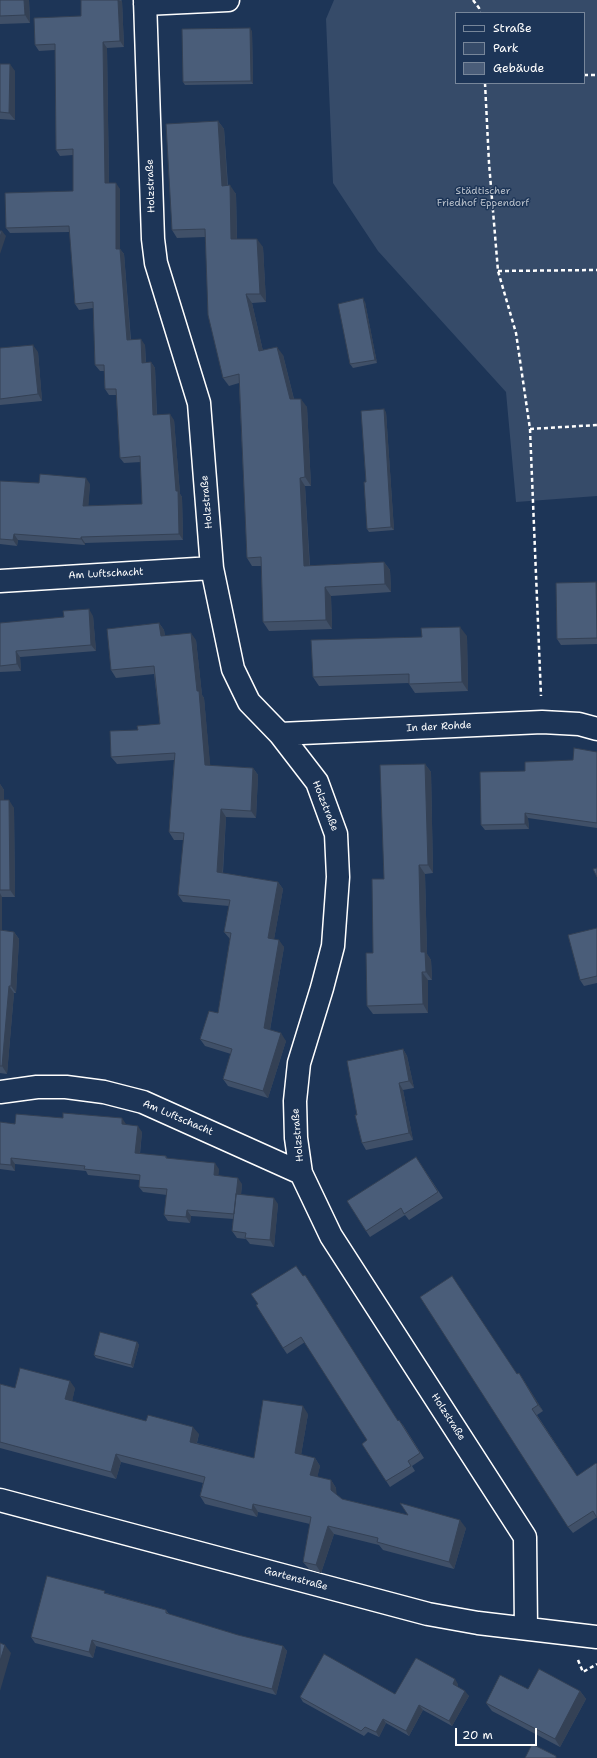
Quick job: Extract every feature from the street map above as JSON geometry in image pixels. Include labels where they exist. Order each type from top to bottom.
[{"type":"street","points":[[145,2],[228,0]]},
{"type":"street","name":"Holzstraße","points":[[145,2],[153,239],[156,263],[199,402],[212,568],[233,669],[249,702],[280,734],[317,782],[336,834],[338,877],[333,946],[299,1063],[295,1101],[296,1138],[301,1173],[331,1236],[525,1537],[526,1628]]},
{"type":"street","name":"Am Luftschacht","points":[[0,581],[212,568]]},
{"type":"street","name":"In der Rohde","points":[[280,734],[542,722],[579,724],[597,729]]},
{"type":"street","name":"Am Luftschacht","points":[[0,1092],[37,1087],[66,1087],[104,1092],[143,1102],[301,1173]]},
{"type":"street","name":"Gartenstraße","points":[[0,1500],[428,1614],[478,1623],[597,1637]]},
{"type":"path","points":[[473,0],[479,12]]},
{"type":"path","points":[[585,75],[597,75]]},
{"type":"path","points":[[485,84],[489,163],[498,271],[516,333],[530,428],[542,722]]},
{"type":"path","points":[[498,271],[597,270]]},
{"type":"path","points":[[530,428],[597,425]]},
{"type":"green space","name":"Städtischer Friedhof Eppendorf","points":[[334,0],[597,0],[597,496],[516,502],[506,392],[378,251],[333,183],[326,19]]},
{"type":"building","points":[[0,0],[24,0],[25,15],[0,16]]},
{"type":"building","points":[[81,0],[118,0],[120,41],[103,42],[105,183],[116,183],[116,249],[120,249],[127,340],[141,339],[142,363],[151,362],[153,415],[170,414],[176,491],[178,491],[179,534],[81,537],[81,539],[14,534],[13,540],[0,539],[0,481],[39,483],[40,474],[86,478],[83,506],[142,504],[140,456],[120,458],[116,389],[105,389],[104,365],[95,365],[93,302],[75,304],[69,226],[6,228],[5,193],[73,191],[73,149],[56,150],[55,44],[35,45],[34,18],[81,16]]},
{"type":"building","points":[[250,28],[251,81],[183,82],[182,29]]},
{"type":"building","points":[[0,64],[10,64],[9,113],[0,112]]},
{"type":"building","points":[[218,121],[222,186],[230,185],[231,239],[257,239],[260,294],[246,294],[259,351],[277,347],[290,399],[301,399],[305,477],[300,478],[304,566],[384,562],[385,584],[325,587],[326,620],[263,622],[261,557],[247,558],[239,374],[223,378],[208,315],[205,229],[172,230],[166,124]]},
{"type":"building","points":[[363,298],[375,360],[350,364],[338,304]]},
{"type":"building","points":[[33,345],[38,394],[0,399],[0,348]]},
{"type":"building","points":[[384,409],[391,527],[367,529],[364,482],[366,482],[361,411]]},
{"type":"building","points":[[596,582],[597,638],[557,639],[556,583]]},
{"type":"building","points":[[89,609],[91,645],[16,651],[17,664],[0,666],[0,623],[64,617],[63,611]]},
{"type":"building","points":[[159,623],[161,636],[191,633],[197,691],[199,691],[205,765],[253,768],[251,811],[221,809],[217,872],[278,882],[268,938],[279,940],[264,1028],[281,1033],[263,1091],[223,1079],[232,1049],[200,1039],[209,1011],[218,1013],[231,933],[224,932],[230,900],[178,895],[184,833],[169,832],[175,753],[111,757],[110,731],[138,730],[137,726],[160,724],[154,666],[111,670],[107,629]]},
{"type":"building","points":[[460,627],[462,682],[409,684],[409,674],[313,677],[311,640],[422,637],[421,628]]},
{"type":"building","points":[[574,748],[597,752],[597,823],[525,813],[525,824],[481,825],[480,772],[525,771],[525,762],[573,760]]},
{"type":"building","points":[[425,764],[428,865],[419,865],[421,952],[425,952],[426,972],[422,972],[423,1004],[367,1006],[366,953],[373,953],[372,879],[384,879],[380,765]]},
{"type":"building","points":[[0,800],[9,800],[10,890],[0,890]]},
{"type":"building","points":[[597,868],[597,877],[593,869]]},
{"type":"building","points":[[597,928],[597,976],[580,980],[568,935]]},
{"type":"building","points":[[0,930],[14,932],[11,986],[9,986],[2,1066],[0,1066]]},
{"type":"building","points":[[403,1049],[409,1081],[399,1083],[409,1133],[362,1143],[355,1115],[357,1115],[347,1061]]},
{"type":"building","points":[[63,1113],[122,1118],[122,1124],[138,1126],[135,1153],[215,1163],[214,1175],[238,1178],[234,1214],[187,1210],[186,1217],[164,1215],[167,1189],[139,1187],[140,1175],[84,1169],[85,1166],[11,1158],[11,1165],[0,1164],[0,1122],[15,1124],[16,1114],[63,1118]]},
{"type":"building","points":[[416,1157],[438,1192],[404,1214],[401,1208],[366,1231],[347,1201]]},
{"type":"building","points":[[236,1194],[274,1198],[270,1240],[245,1238],[246,1233],[232,1231]]},
{"type":"building","points":[[296,1266],[303,1276],[305,1275],[420,1453],[408,1461],[411,1466],[386,1481],[362,1444],[367,1440],[301,1337],[283,1348],[256,1305],[258,1304],[251,1294]]},
{"type":"building","points":[[452,1276],[517,1374],[519,1373],[538,1405],[532,1409],[577,1476],[596,1463],[597,1464],[597,1518],[593,1511],[568,1527],[420,1297]]},
{"type":"building","points":[[100,1332],[137,1342],[131,1365],[94,1355]]},
{"type":"building","points":[[20,1368],[70,1381],[65,1399],[146,1421],[148,1415],[193,1427],[190,1442],[254,1458],[263,1400],[303,1406],[295,1453],[315,1458],[310,1475],[331,1480],[331,1490],[342,1499],[408,1515],[400,1503],[460,1520],[449,1562],[377,1542],[378,1538],[328,1526],[316,1565],[303,1562],[311,1517],[253,1504],[252,1510],[200,1496],[205,1477],[116,1454],[111,1472],[0,1442],[0,1384],[15,1388]]},
{"type":"building","points":[[47,1576],[105,1591],[104,1593],[166,1610],[166,1613],[238,1635],[283,1646],[272,1689],[92,1640],[89,1652],[31,1637]]},
{"type":"building","points":[[0,1643],[5,1645],[0,1661]]},
{"type":"building","points":[[324,1654],[395,1694],[416,1658],[455,1679],[453,1684],[465,1691],[449,1721],[419,1705],[406,1731],[383,1719],[376,1732],[365,1727],[361,1731],[300,1697]]},
{"type":"building","points":[[539,1669],[580,1691],[555,1739],[486,1703],[500,1675],[528,1689]]},
{"type":"building","points":[[532,1744],[556,1756],[556,1758],[525,1758]]}]
